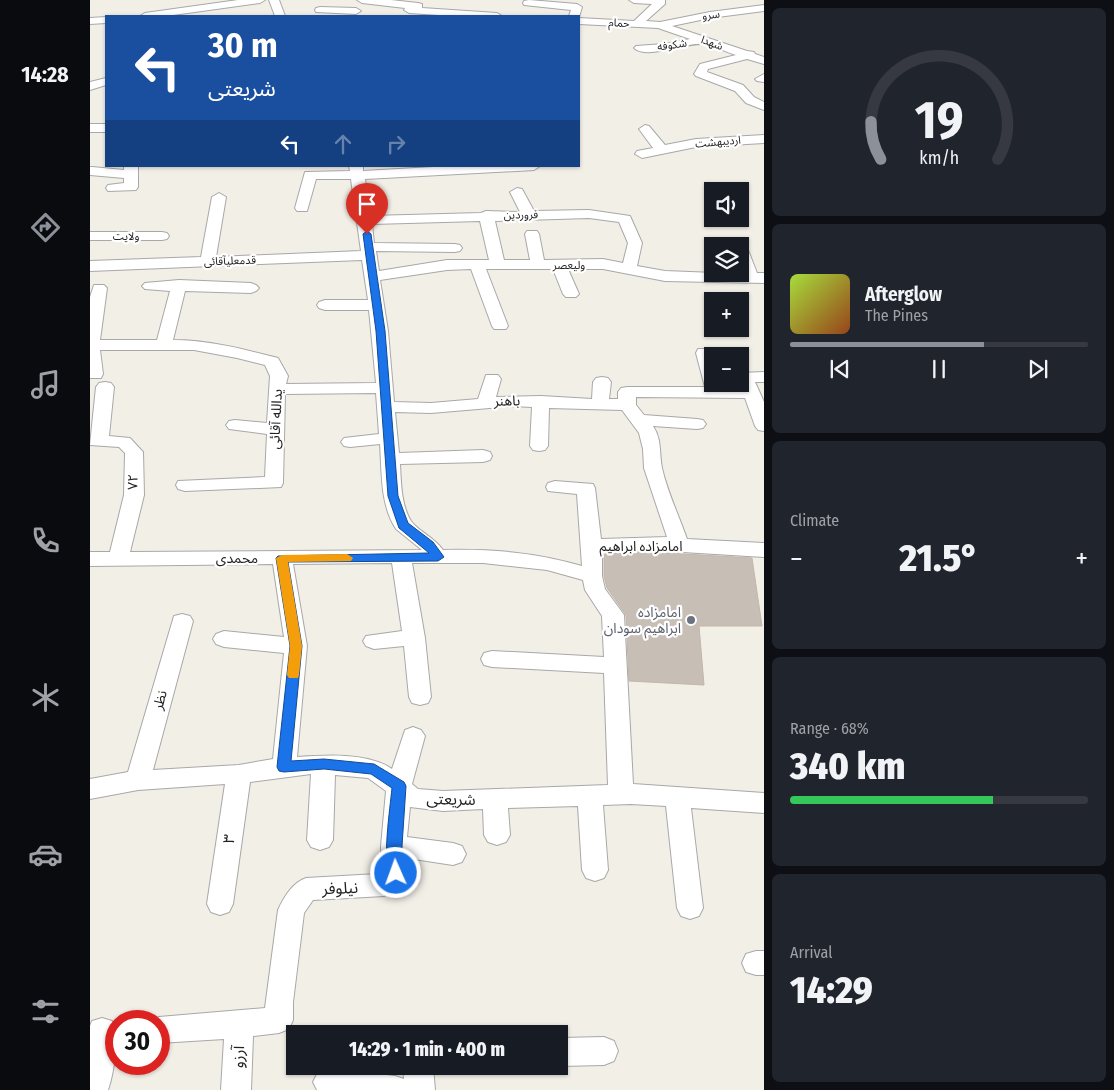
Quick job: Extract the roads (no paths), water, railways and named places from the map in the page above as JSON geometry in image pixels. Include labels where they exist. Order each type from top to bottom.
[{"type":"street","points":[[152,15],[260,0]]},
{"type":"street","points":[[274,0],[280,15]]},
{"type":"street","points":[[320,10],[356,14],[357,6],[362,0],[475,15]]},
{"type":"street","points":[[634,0],[662,1]]},
{"type":"street","points":[[636,24],[662,1]]},
{"type":"street","points":[[528,3],[577,7],[574,15]]},
{"type":"street","name":"سرو","points":[[659,26],[667,22],[764,8]]},
{"type":"street","points":[[618,19],[621,35]]},
{"type":"street","name":"حمام","points":[[580,21],[618,19],[636,24],[659,26]]},
{"type":"street","points":[[90,21],[105,20]]},
{"type":"street","name":"شهدا","points":[[659,26],[764,61]]},
{"type":"street","name":"شکوفه","points":[[640,48],[665,47],[704,40]]},
{"type":"street","points":[[764,49],[704,66],[700,74],[739,88],[750,100],[764,106]]},
{"type":"street","points":[[91,81],[105,82]]},
{"type":"street","points":[[90,128],[105,128]]},
{"type":"street","points":[[645,129],[662,150]]},
{"type":"street","name":"اردیبهشت","points":[[642,154],[696,143],[764,139]]},
{"type":"street","points":[[302,208],[310,174],[513,167]]},
{"type":"street","points":[[92,171],[131,170],[131,187],[114,188]]},
{"type":"street","points":[[357,171],[377,304],[393,496],[403,525],[429,545],[438,557]]},
{"type":"street","points":[[517,192],[529,215]]},
{"type":"street","points":[[208,261],[219,197]]},
{"type":"street","name":"فروردین","points":[[364,220],[486,215],[589,214],[626,219],[636,243],[629,269]]},
{"type":"street","points":[[486,215],[498,265]]},
{"type":"street","points":[[532,234],[538,265]]},
{"type":"street","name":"ولایت","points":[[90,236],[162,236]]},
{"type":"street","name":"قدمعلیآقائی","points":[[90,266],[454,248]]},
{"type":"street","name":"ولیعصر","points":[[373,278],[447,265],[603,264],[665,276],[757,277]]},
{"type":"street","points":[[749,264],[757,277]]},
{"type":"street","points":[[477,265],[500,326]]},
{"type":"street","points":[[559,265],[571,294]]},
{"type":"street","points":[[164,344],[180,285]]},
{"type":"street","points":[[150,286],[180,285],[251,288]]},
{"type":"street","points":[[95,440],[100,381],[91,345],[99,288]]},
{"type":"street","points":[[325,305],[377,304]]},
{"type":"street","name":"یدالله آقائی","points":[[91,345],[164,344],[203,347],[239,352],[272,362],[279,376],[274,483],[185,485]]},
{"type":"street","points":[[764,378],[744,377],[764,426]]},
{"type":"street","points":[[486,402],[492,378]]},
{"type":"street","points":[[600,404],[602,382]]},
{"type":"street","points":[[277,389],[384,388]]},
{"type":"street","points":[[680,545],[653,468],[652,449],[648,432],[627,405],[627,392],[752,393]]},
{"type":"street","points":[[539,446],[541,401]]},
{"type":"street","name":"باهنر","points":[[386,407],[431,408],[486,402],[541,401],[627,405]]},
{"type":"street","points":[[639,420],[697,424]]},
{"type":"street","points":[[236,426],[276,429]]},
{"type":"street","points":[[350,442],[388,438]]},
{"type":"street","name":"۷۲","points":[[95,440],[124,442],[134,452],[134,495],[118,559]]},
{"type":"street","points":[[390,459],[483,456]]},
{"type":"street","points":[[555,487],[586,488],[592,546]]},
{"type":"street","name":"امامزاده ابراهیم","points":[[620,795],[612,615],[595,590],[592,576],[592,546],[650,543],[764,550]]},
{"type":"street","name":"محمدی","points":[[90,559],[483,556],[539,562],[592,576]]},
{"type":"street","points":[[282,558],[296,646],[284,767]]},
{"type":"street","points":[[401,558],[414,638],[420,697]]},
{"type":"street","name":"نظر","points":[[138,780],[182,621]]},
{"type":"street","points":[[374,641],[414,638]]},
{"type":"street","points":[[224,639],[296,646]]},
{"type":"street","points":[[492,659],[615,666]]},
{"type":"street","name":"نیلوفر","points":[[170,1029],[279,1020],[279,1002],[291,910],[306,889],[384,886],[396,873],[394,846],[399,786],[413,736]]},
{"type":"street","points":[[320,840],[324,764]]},
{"type":"street","name":"شریعتی","points":[[90,789],[138,780],[239,774],[284,767],[324,764],[374,769],[413,798],[443,801],[620,795],[677,797],[764,804]]},
{"type":"street","name":"۳","points":[[220,904],[239,774]]},
{"type":"street","points":[[590,796],[595,870]]},
{"type":"street","points":[[677,797],[690,908]]},
{"type":"street","points":[[495,799],[497,835]]},
{"type":"street","points":[[394,846],[453,854]]},
{"type":"street","name":"آرزو","points":[[236,1090],[239,1024]]},
{"type":"street","points":[[93,1090],[97,1080],[103,1031]]},
{"type":"street","points":[[568,1052],[604,1051]]},
{"type":"street","points":[[419,1075],[420,1090]]},
{"type":"street","points":[[328,1082],[394,1090]]},
{"type":"place","name":"امامزاده ابراهیم سودان","points":[[691,620]]}]
